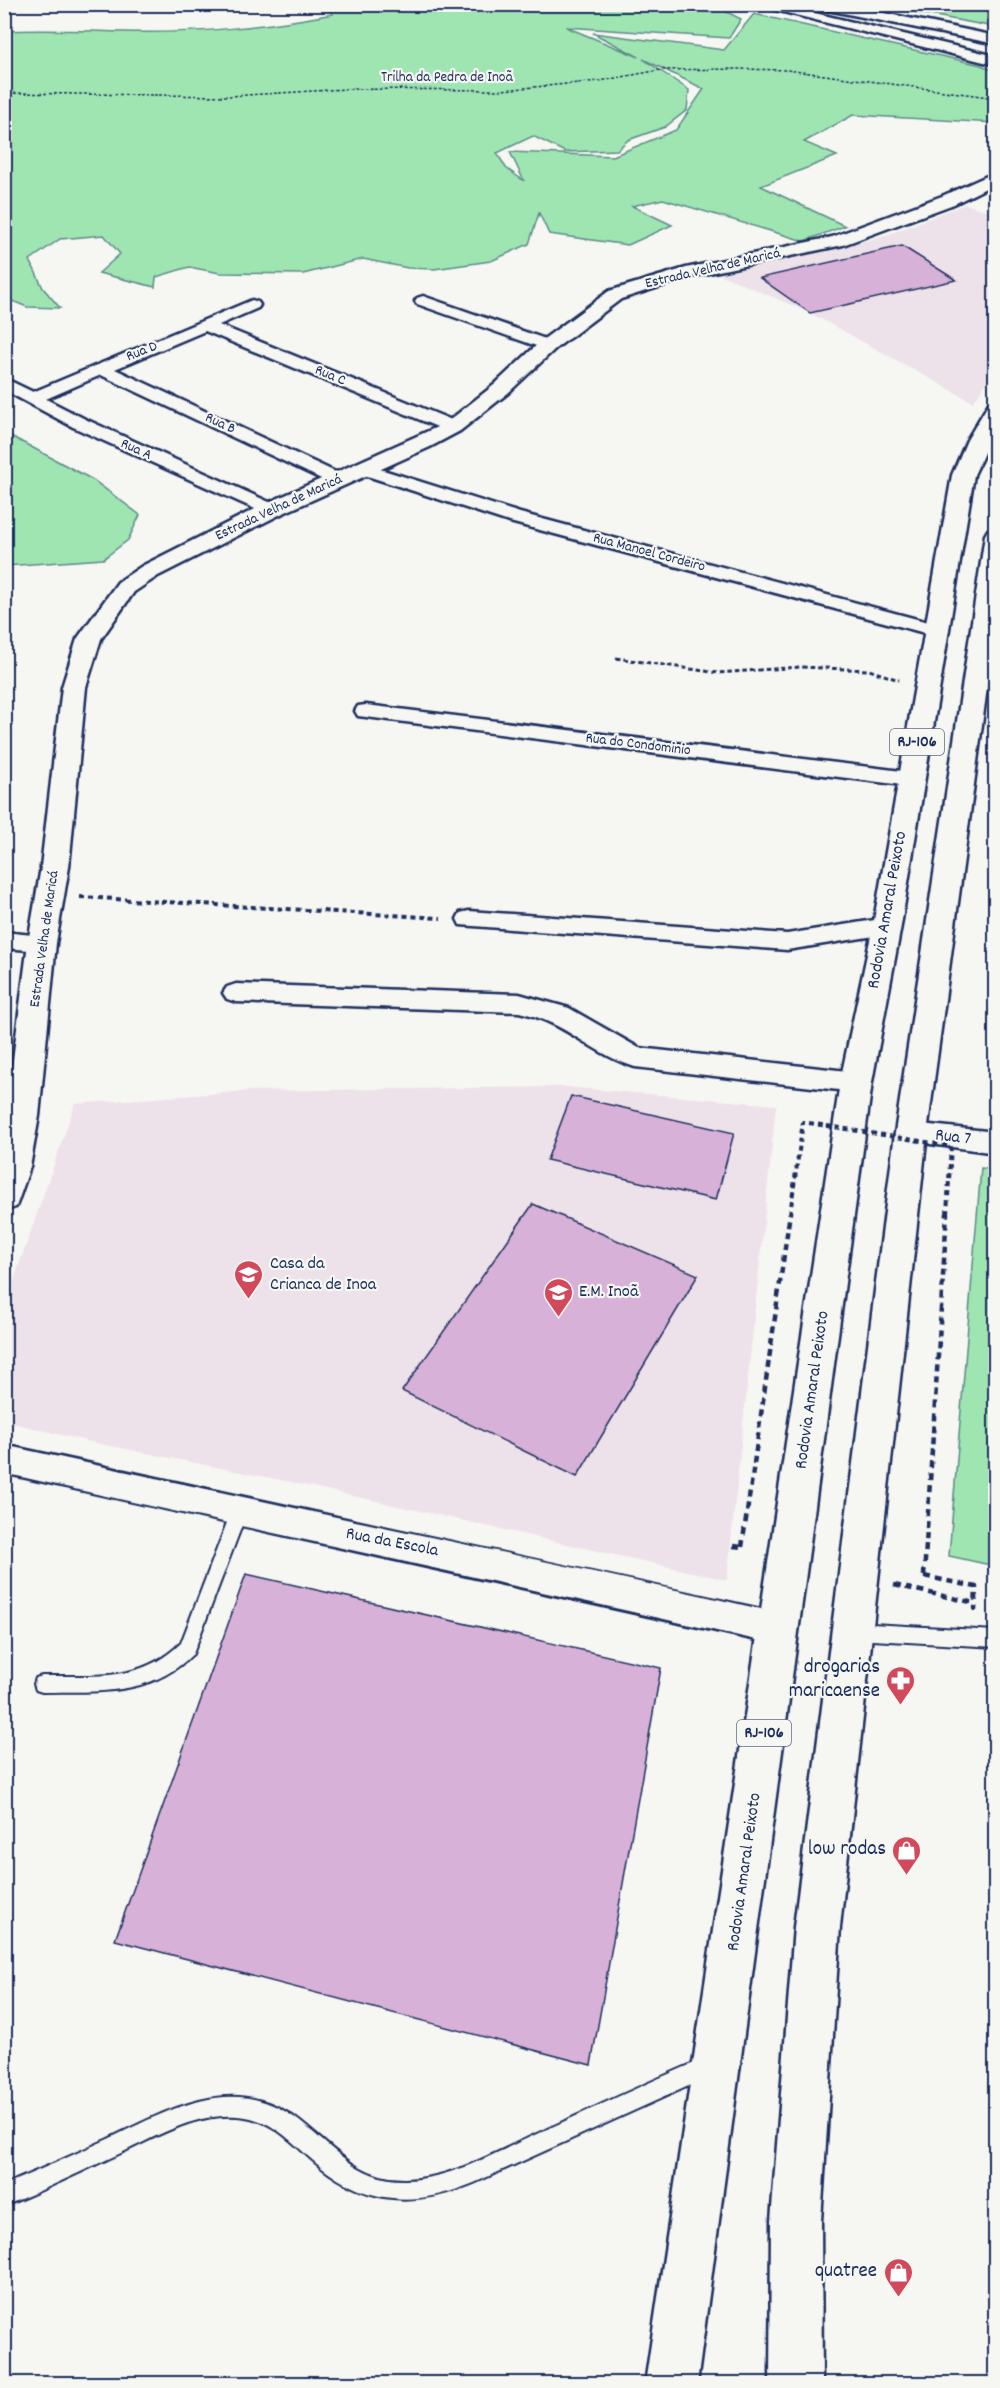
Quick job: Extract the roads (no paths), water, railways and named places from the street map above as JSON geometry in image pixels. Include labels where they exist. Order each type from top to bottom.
[{"type":"main road","points":[[757,4],[996,61]]},
{"type":"main road","points":[[784,4],[996,53]]},
{"type":"main road","points":[[818,4],[996,40]]},
{"type":"main road","name":"Estrada Velha de Maricá","points":[[4,1198],[14,1167],[23,1116],[74,687],[89,639],[126,587],[150,571],[271,510],[423,443],[453,427],[501,388],[548,345],[615,294],[686,273],[837,241],[938,204],[996,177]]},
{"type":"main road","name":"Rodovia Amaral Peixoto","points":[[671,2384],[719,2062],[856,1082],[887,926],[963,475],[977,440],[996,407]]},
{"type":"main road","name":"RJ-106","points":[[796,2384],[796,2221],[817,1927],[911,1133],[996,535]]},
{"type":"street","points":[[423,301],[548,345]]},
{"type":"street","name":"Rua D","points":[[31,399],[252,305]]},
{"type":"street","name":"Rua C","points":[[207,326],[453,427]]},
{"type":"street","name":"Rua B","points":[[101,369],[338,480]]},
{"type":"street","name":"Rua A","points":[[4,382],[31,399],[106,436],[271,510]]},
{"type":"street","name":"Rua Manoel Cordeiro","points":[[364,469],[513,517],[936,630]]},
{"type":"street","name":"Rua do Condominio","points":[[366,711],[910,779]]},
{"type":"street","points":[[469,919],[787,942],[836,936],[887,926]]},
{"type":"street","points":[[4,940],[42,943]]},
{"type":"street","points":[[236,993],[519,1003],[549,1010],[573,1021],[615,1049],[635,1057],[856,1082]]},
{"type":"street","name":"Rua 7","points":[[911,1133],[996,1143]]},
{"type":"street","name":"Rua da Escola","points":[[4,1459],[239,1512],[481,1561],[779,1629]]},
{"type":"lane","points":[[42,1684],[142,1680],[176,1662],[186,1648],[239,1512]]},
{"type":"lane","points":[[851,1631],[996,1639]]},
{"type":"lane","points":[[4,2196],[171,2119],[204,2108],[235,2106],[263,2109],[292,2127],[338,2168],[366,2183],[415,2191],[443,2186],[719,2062]]},
{"type":"place","name":"Casa da Crianca de Inoa","points":[[249,1300]]},
{"type":"place","name":"E.M. Inoã","points":[[558,1318]]},
{"type":"place","name":"drogarias maricaense","points":[[901,1706]]},
{"type":"place","name":"low rodas","points":[[907,1876]]},
{"type":"place","name":"quatree","points":[[898,2298]]}]
